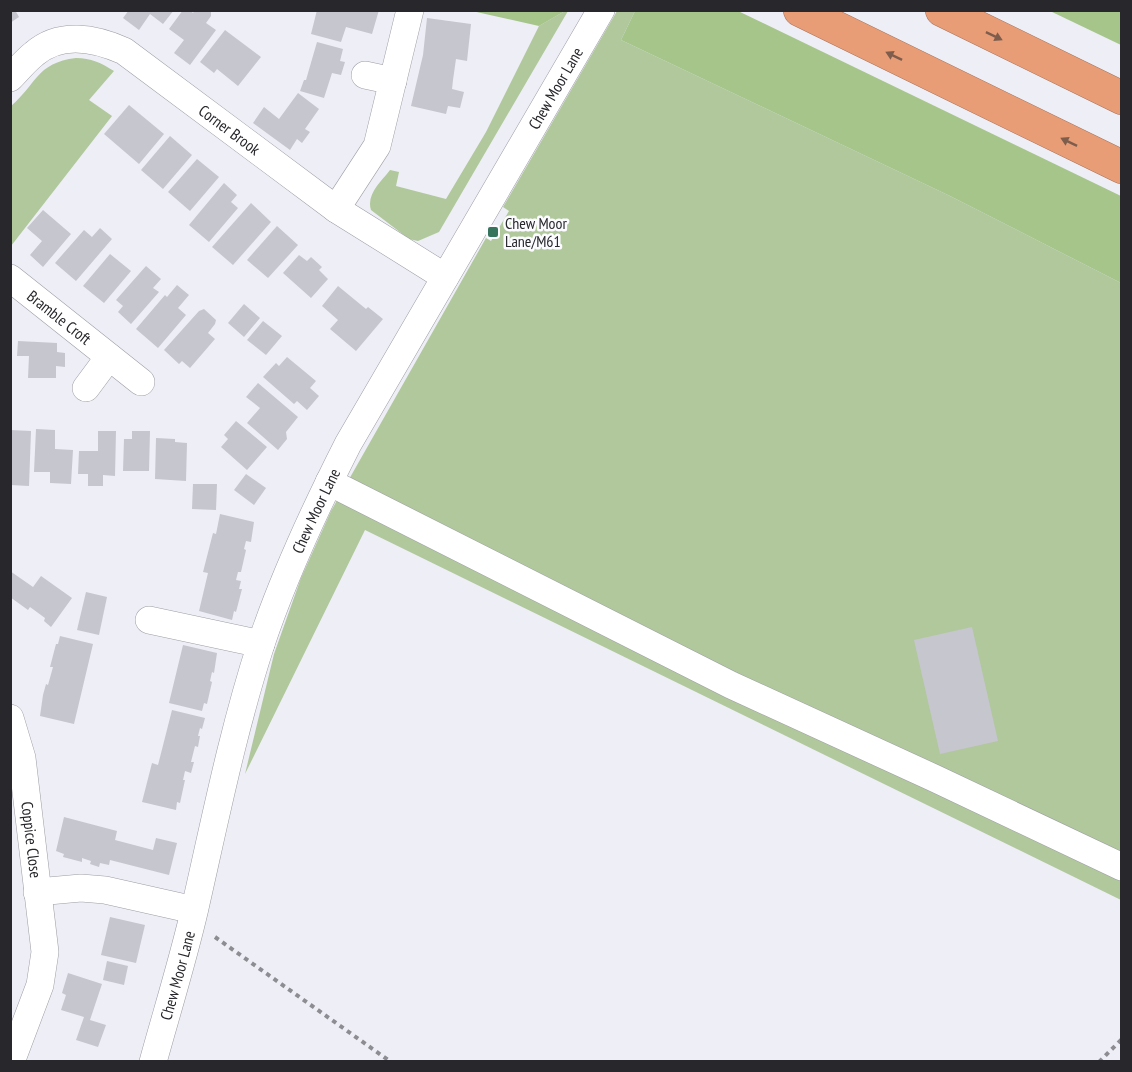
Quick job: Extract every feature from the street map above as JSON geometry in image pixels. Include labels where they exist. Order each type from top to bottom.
[{"type":"highway","points":[[800,10],[1122,167]]},
{"type":"highway","points":[[942,10],[1122,98]]},
{"type":"street","points":[[336,209],[377,146],[410,10]]},
{"type":"street","name":"Chew Moor Lane","points":[[153,1062],[192,919],[228,761],[261,644],[286,577],[348,444],[601,10]]},
{"type":"street","name":"Corner Brook","points":[[10,78],[34,53],[52,43],[85,38],[106,43],[124,51],[336,209],[445,277]]},
{"type":"street","points":[[365,75],[393,81]]},
{"type":"street","name":"Bramble Croft","points":[[10,278],[141,382]]},
{"type":"street","points":[[86,388],[109,357]]},
{"type":"street","points":[[329,482],[731,685],[1122,867]]},
{"type":"street","points":[[149,620],[261,644]]},
{"type":"street","name":"Coppice Close","points":[[10,718],[22,758],[45,952],[40,985],[11,1062]]},
{"type":"street","name":"Coppice Close","points":[[37,892],[81,888],[105,890],[192,919]]},
{"type":"path","points":[[192,919],[391,1062]]},
{"type":"path","points":[[1099,1062],[1122,1039]]},
{"type":"green space","points":[[472,11],[565,11],[539,26]]},
{"type":"green space","points":[[568,11],[439,232],[418,241],[409,239],[371,210],[372,193],[390,170],[399,172],[396,186],[446,199],[486,132],[539,26]]},
{"type":"green space","points":[[617,11],[635,11],[621,40],[950,196],[1121,283],[1121,900],[365,530],[245,774],[274,654],[301,578],[331,511],[486,238],[491,241],[509,211],[503,207]]},
{"type":"green space","points":[[635,11],[738,11],[1121,196],[1121,283],[950,196],[621,40]]},
{"type":"green space","points":[[1050,11],[1121,11],[1121,45]]},
{"type":"green space","points":[[76,58],[96,61],[114,71],[89,100],[112,116],[11,246],[11,106],[45,70],[63,61]]},
{"type":"building","points":[[10,10],[15,10],[19,17],[10,23]]},
{"type":"building","points":[[129,10],[174,10],[163,24],[150,14],[139,30],[123,18]]},
{"type":"building","points":[[183,10],[190,10],[193,13],[195,10],[211,10],[211,16],[206,23],[216,30],[190,65],[174,53],[184,40],[169,29]]},
{"type":"building","points":[[317,10],[379,10],[372,34],[346,27],[341,42],[311,34]]},
{"type":"building","points":[[427,18],[471,24],[467,61],[456,59],[453,80],[452,89],[464,92],[460,108],[448,106],[446,114],[411,106],[423,55]]},
{"type":"building","points":[[225,30],[261,57],[238,86],[217,69],[214,73],[200,62]]},
{"type":"building","points":[[317,42],[343,49],[340,61],[345,62],[341,75],[332,73],[324,98],[300,91],[306,80]]},
{"type":"building","points":[[298,93],[319,109],[305,129],[310,132],[302,143],[297,139],[290,150],[253,123],[264,107],[279,119]]},
{"type":"building","points":[[129,105],[164,134],[139,164],[104,134]]},
{"type":"building","points":[[170,136],[192,155],[163,189],[141,170]]},
{"type":"building","points":[[197,159],[219,177],[190,211],[168,192]]},
{"type":"building","points":[[224,183],[237,195],[231,202],[238,208],[209,242],[189,225]]},
{"type":"building","points":[[251,203],[271,222],[233,265],[212,247]]},
{"type":"building","points":[[43,210],[71,234],[43,267],[30,255],[42,241],[27,228]]},
{"type":"building","points":[[277,226],[298,245],[268,278],[247,260]]},
{"type":"building","points":[[100,228],[112,239],[76,281],[55,263],[84,230],[92,237]]},
{"type":"building","points":[[110,254],[131,271],[104,303],[83,286]]},
{"type":"building","points":[[299,255],[307,261],[311,257],[322,267],[319,270],[328,279],[311,298],[283,273]]},
{"type":"building","points":[[146,266],[161,279],[153,288],[159,292],[131,324],[118,312],[123,306],[116,300]]},
{"type":"building","points":[[177,285],[189,295],[178,308],[186,315],[158,348],[136,329],[165,295],[167,297]]},
{"type":"building","points":[[338,286],[366,309],[368,307],[383,319],[356,351],[330,329],[338,320],[322,306]]},
{"type":"building","points":[[244,304],[260,318],[244,337],[228,323]]},
{"type":"building","points":[[204,309],[216,320],[208,333],[215,339],[190,368],[182,361],[179,364],[164,350],[199,311]]},
{"type":"building","points":[[263,321],[282,336],[266,355],[247,340]]},
{"type":"building","points":[[18,341],[57,343],[57,352],[65,353],[65,367],[56,366],[56,378],[28,378],[29,356],[17,356]]},
{"type":"building","points":[[287,357],[316,381],[310,388],[319,396],[307,410],[297,401],[294,404],[263,377],[276,363],[279,366]]},
{"type":"building","points":[[258,383],[298,417],[286,432],[287,439],[278,450],[247,423],[260,408],[246,397]]},
{"type":"building","points":[[236,421],[267,447],[247,470],[221,447],[228,439],[224,435]]},
{"type":"building","points":[[36,429],[55,430],[55,449],[73,450],[71,484],[50,483],[50,472],[34,472]]},
{"type":"building","points":[[10,430],[31,431],[29,486],[10,485]]},
{"type":"building","points":[[98,431],[116,431],[115,476],[103,475],[103,486],[88,486],[88,474],[78,474],[79,451],[98,451]]},
{"type":"building","points":[[132,431],[150,431],[149,471],[123,471],[124,439],[132,439]]},
{"type":"building","points":[[156,438],[175,439],[175,442],[187,443],[186,481],[155,479]]},
{"type":"building","points":[[246,474],[266,488],[254,505],[234,490]]},
{"type":"building","points":[[193,484],[217,484],[216,510],[192,509]]},
{"type":"building","points":[[220,514],[254,522],[251,542],[246,541],[241,572],[238,572],[236,580],[241,581],[239,589],[242,589],[232,620],[199,611],[208,573],[203,572]]},
{"type":"building","points":[[10,571],[33,587],[41,576],[72,598],[51,627],[44,621],[45,618],[30,607],[28,610],[10,597]]},
{"type":"building","points":[[86,592],[107,597],[99,635],[77,630]]},
{"type":"building","points":[[972,627],[998,741],[940,754],[914,640]]},
{"type":"building","points":[[60,636],[93,644],[74,724],[40,716],[43,695],[53,667],[50,667]]},
{"type":"building","points":[[183,645],[217,653],[207,704],[204,703],[202,711],[169,703]]},
{"type":"building","points":[[172,710],[205,718],[198,736],[200,736],[198,747],[195,746],[191,773],[185,771],[180,803],[177,802],[176,810],[142,802],[152,763],[158,765]]},
{"type":"building","points":[[64,817],[117,831],[115,840],[153,850],[156,838],[177,843],[169,875],[110,860],[109,865],[100,863],[99,867],[82,858],[82,862],[63,857],[64,854],[56,851]]},
{"type":"building","points":[[110,917],[145,925],[136,963],[101,955]]},
{"type":"building","points":[[107,961],[128,966],[124,985],[103,980]]},
{"type":"building","points":[[68,973],[102,984],[90,1020],[106,1025],[98,1047],[76,1040],[84,1017],[61,1010],[66,995],[62,993]]},
{"type":"place","name":"Chew Moor Lane/M61","points":[[493,232]]}]
